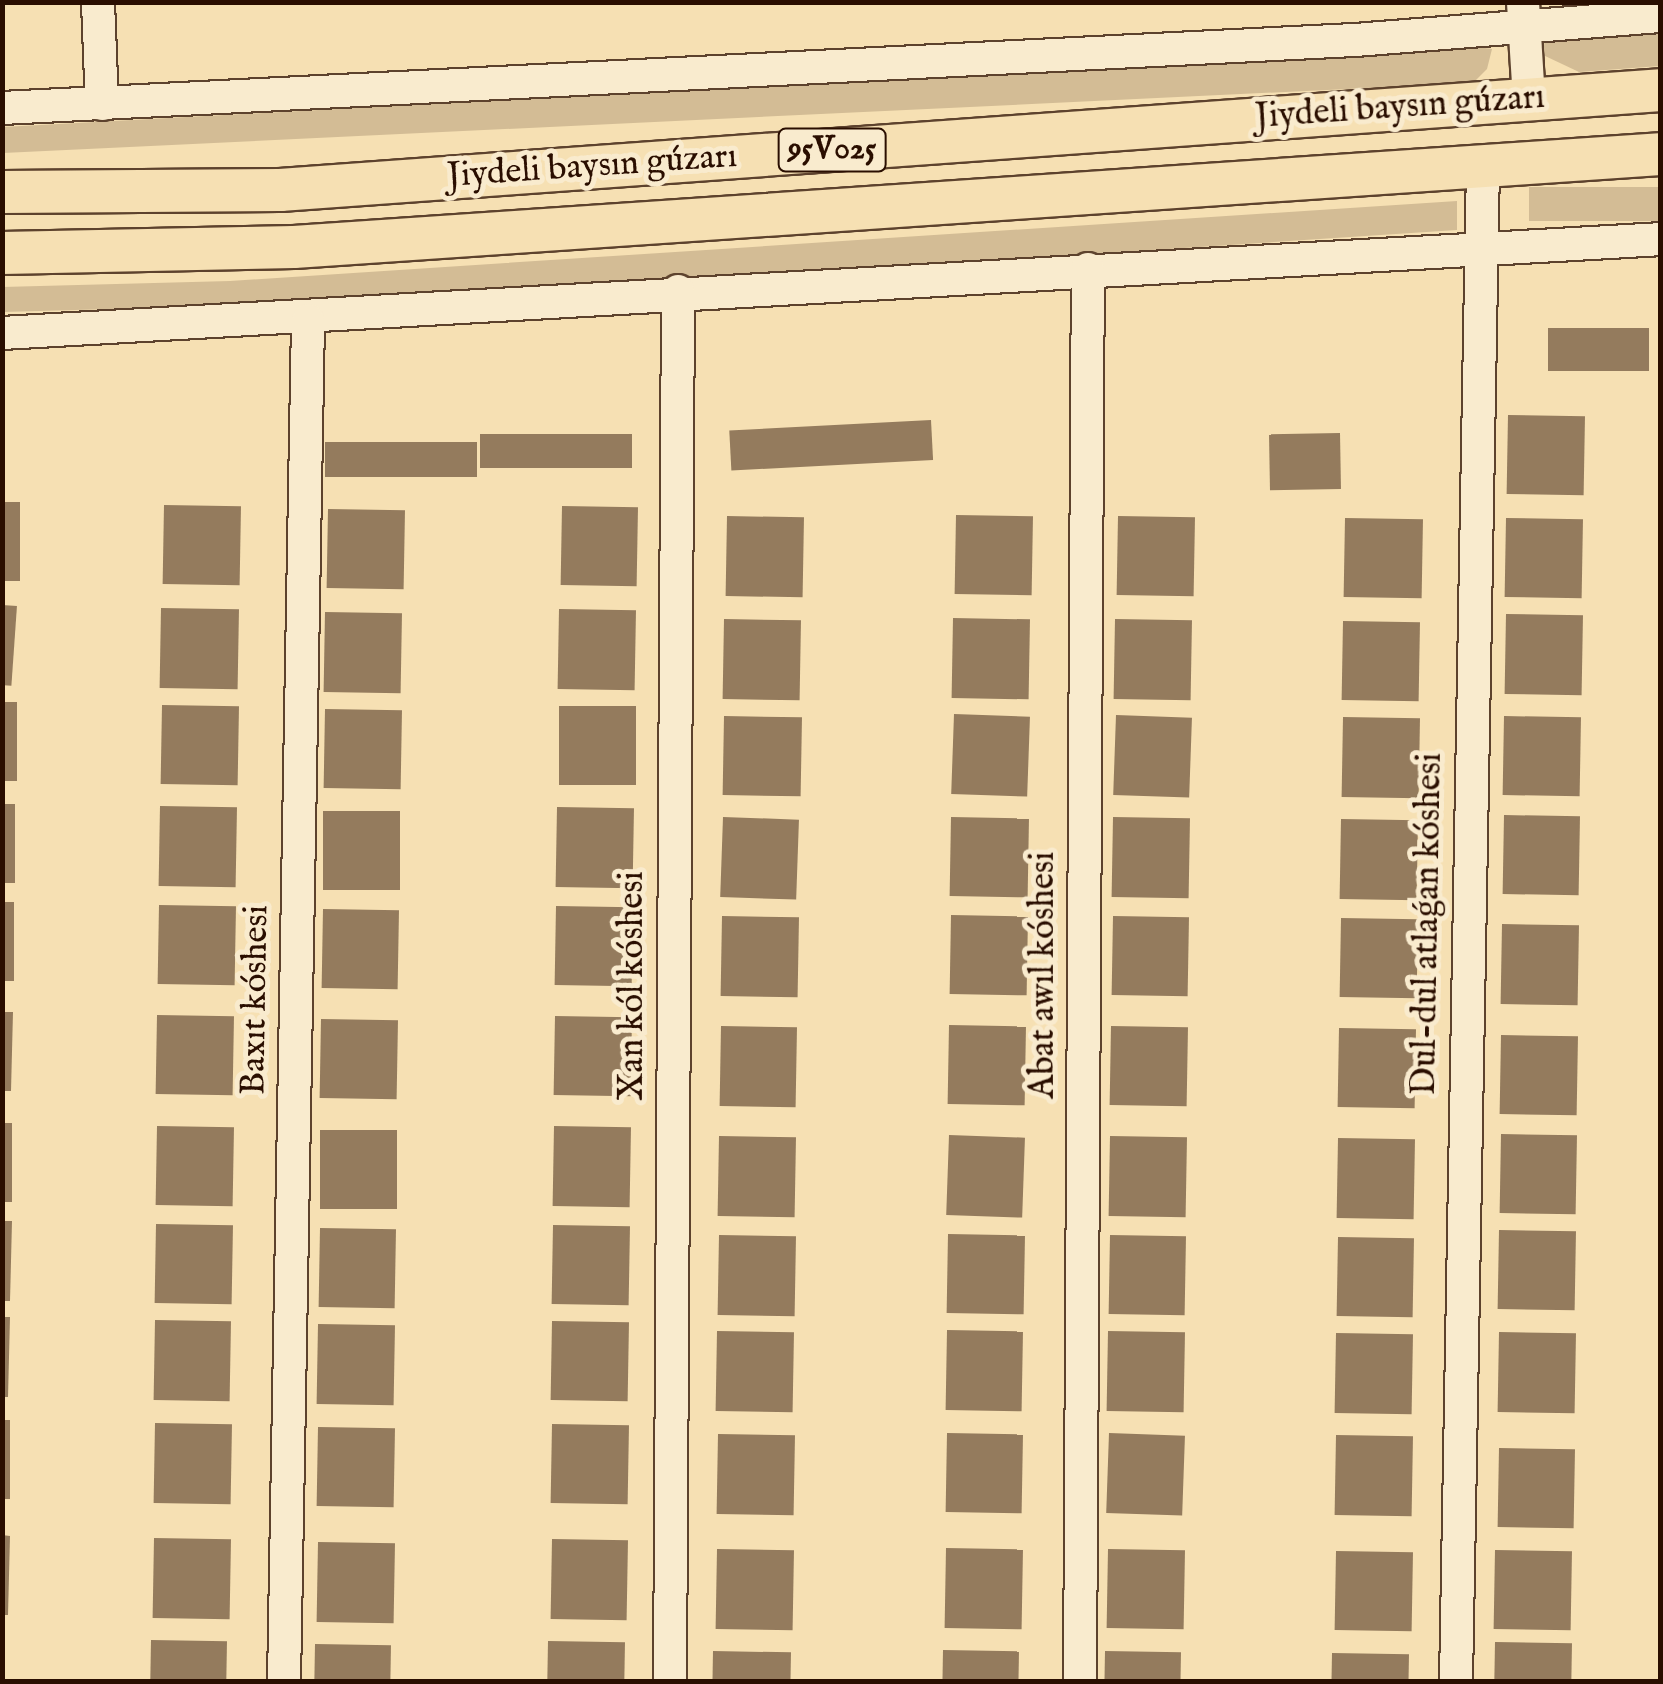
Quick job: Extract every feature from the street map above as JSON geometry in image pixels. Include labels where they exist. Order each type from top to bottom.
[{"type":"main road","name":"Jiydeli baysın gúzarı","points":[[2,192],[280,190],[1660,90]]},
{"type":"main road","name":"Jiydeli baysın gúzarı","points":[[2,253],[294,247],[1660,154]]},
{"type":"street","points":[[98,2],[102,104]]},
{"type":"street","points":[[1524,14],[1528,99]]},
{"type":"street","points":[[2,108],[1524,14],[1660,16]]},
{"type":"street","name":"Dul-dul atlaǵan kóshesi","points":[[1456,1682],[1483,168]]},
{"type":"street","points":[[2,333],[308,320],[678,291],[1660,239]]},
{"type":"street","name":"Abat awıl kóshesi","points":[[1080,1682],[1088,269]]},
{"type":"street","name":"Xan kól kóshesi","points":[[670,1682],[678,291]]},
{"type":"street","name":"Baxıt kóshesi","points":[[284,1682],[308,320]]},
{"type":"shaded area","points":[[1660,29],[1660,66],[1579,72],[1543,55],[1545,38]]},
{"type":"shaded area","points":[[1492,49],[1487,69],[1473,83],[3,153],[3,127]]},
{"type":"shaded area","points":[[1529,187],[1660,187],[1660,221],[1529,221]]},
{"type":"shaded area","points":[[1457,201],[1457,230],[364,302],[3,312],[2,287],[230,281]]},
{"type":"building","points":[[1548,328],[1649,328],[1649,371],[1548,371]]},
{"type":"building","points":[[1508,415],[1585,416],[1584,495],[1507,494]]},
{"type":"building","points":[[931,420],[933,460],[731,471],[729,431]]},
{"type":"building","points":[[1340,433],[1341,489],[1270,490],[1269,434]]},
{"type":"building","points":[[480,434],[632,434],[632,468],[480,468]]},
{"type":"building","points":[[325,442],[477,442],[477,477],[325,477]]},
{"type":"building","points":[[2,502],[20,502],[20,581],[2,581]]},
{"type":"building","points":[[164,505],[241,506],[240,585],[163,584]]},
{"type":"building","points":[[562,506],[638,507],[637,586],[561,585]]},
{"type":"building","points":[[328,509],[405,510],[404,589],[327,588]]},
{"type":"building","points":[[956,515],[1033,516],[1032,595],[955,594]]},
{"type":"building","points":[[727,516],[804,517],[803,597],[726,596]]},
{"type":"building","points":[[1118,516],[1195,517],[1194,596],[1117,595]]},
{"type":"building","points":[[1345,518],[1423,519],[1422,598],[1344,597]]},
{"type":"building","points":[[1506,518],[1583,519],[1582,598],[1505,597]]},
{"type":"building","points":[[2,605],[17,606],[11,686],[2,685]]},
{"type":"building","points":[[161,608],[239,609],[238,689],[160,688]]},
{"type":"building","points":[[559,609],[636,610],[635,690],[558,689]]},
{"type":"building","points":[[325,612],[402,613],[401,693],[324,692]]},
{"type":"building","points":[[1506,614],[1583,615],[1582,695],[1505,694]]},
{"type":"building","points":[[953,618],[1030,619],[1029,699],[952,698]]},
{"type":"building","points":[[724,619],[801,620],[800,700],[723,699]]},
{"type":"building","points":[[1115,619],[1192,620],[1191,700],[1114,699]]},
{"type":"building","points":[[1343,621],[1420,622],[1419,701],[1342,700]]},
{"type":"building","points":[[2,702],[17,702],[17,781],[2,781]]},
{"type":"building","points":[[162,705],[239,706],[238,785],[161,784]]},
{"type":"building","points":[[559,706],[636,706],[636,785],[559,785]]},
{"type":"building","points":[[325,709],[402,710],[401,789],[324,788]]},
{"type":"building","points":[[954,714],[1030,717],[1027,797],[951,794]]},
{"type":"building","points":[[1116,715],[1192,718],[1189,798],[1113,795]]},
{"type":"building","points":[[724,716],[802,717],[801,796],[723,795]]},
{"type":"building","points":[[1504,716],[1581,717],[1580,796],[1503,795]]},
{"type":"building","points":[[1343,717],[1420,718],[1419,798],[1342,797]]},
{"type":"building","points":[[2,804],[15,804],[15,883],[2,883]]},
{"type":"building","points":[[160,806],[237,807],[236,887],[159,886]]},
{"type":"building","points":[[557,807],[634,808],[633,888],[556,887]]},
{"type":"building","points":[[323,811],[400,811],[400,890],[323,890]]},
{"type":"building","points":[[1504,815],[1580,816],[1579,895],[1503,894]]},
{"type":"building","points":[[723,817],[799,820],[796,900],[720,897]]},
{"type":"building","points":[[951,817],[1029,818],[1028,897],[950,896]]},
{"type":"building","points":[[1113,817],[1190,818],[1189,898],[1112,897]]},
{"type":"building","points":[[1341,819],[1418,820],[1417,900],[1340,899]]},
{"type":"building","points":[[2,902],[14,902],[14,981],[2,981]]},
{"type":"building","points":[[159,905],[236,906],[235,985],[158,984]]},
{"type":"building","points":[[556,906],[633,907],[632,986],[555,985]]},
{"type":"building","points":[[323,909],[399,910],[398,989],[322,988]]},
{"type":"building","points":[[951,915],[1028,916],[1027,995],[950,994]]},
{"type":"building","points":[[722,916],[799,917],[798,997],[721,996]]},
{"type":"building","points":[[1113,916],[1189,917],[1188,996],[1112,995]]},
{"type":"building","points":[[1341,918],[1418,919],[1417,998],[1340,997]]},
{"type":"building","points":[[1502,924],[1579,925],[1578,1005],[1501,1004]]},
{"type":"building","points":[[2,1012],[13,1012],[11,1091],[2,1091]]},
{"type":"building","points":[[157,1015],[234,1016],[233,1095],[156,1094]]},
{"type":"building","points":[[555,1016],[632,1017],[631,1096],[554,1095]]},
{"type":"building","points":[[321,1019],[398,1020],[397,1099],[320,1098]]},
{"type":"building","points":[[949,1025],[1026,1026],[1025,1105],[948,1104]]},
{"type":"building","points":[[721,1026],[797,1027],[796,1107],[720,1106]]},
{"type":"building","points":[[1111,1026],[1188,1027],[1187,1106],[1110,1105]]},
{"type":"building","points":[[1339,1028],[1416,1029],[1415,1108],[1338,1107]]},
{"type":"building","points":[[1501,1035],[1578,1036],[1577,1115],[1500,1114]]},
{"type":"building","points":[[2,1123],[12,1123],[12,1202],[2,1202]]},
{"type":"building","points":[[157,1126],[234,1127],[233,1206],[156,1205]]},
{"type":"building","points":[[554,1126],[631,1127],[630,1207],[553,1206]]},
{"type":"building","points":[[320,1130],[397,1130],[397,1209],[320,1209]]},
{"type":"building","points":[[1501,1134],[1577,1135],[1576,1214],[1500,1213]]},
{"type":"building","points":[[949,1135],[1025,1138],[1022,1218],[946,1215]]},
{"type":"building","points":[[719,1136],[796,1137],[795,1217],[718,1216]]},
{"type":"building","points":[[1110,1136],[1187,1137],[1186,1217],[1109,1216]]},
{"type":"building","points":[[1338,1138],[1415,1139],[1414,1219],[1337,1218]]},
{"type":"building","points":[[2,1221],[12,1221],[10,1301],[2,1301]]},
{"type":"building","points":[[156,1224],[233,1225],[232,1304],[155,1303]]},
{"type":"building","points":[[553,1225],[630,1226],[629,1305],[552,1304]]},
{"type":"building","points":[[320,1228],[396,1229],[395,1308],[319,1307]]},
{"type":"building","points":[[1499,1230],[1576,1231],[1575,1310],[1498,1309]]},
{"type":"building","points":[[948,1234],[1025,1235],[1024,1314],[947,1313]]},
{"type":"building","points":[[719,1235],[796,1236],[795,1316],[718,1315]]},
{"type":"building","points":[[1110,1235],[1186,1236],[1185,1315],[1109,1314]]},
{"type":"building","points":[[1338,1237],[1414,1238],[1413,1317],[1337,1316]]},
{"type":"building","points":[[2,1317],[10,1317],[8,1397],[2,1397]]},
{"type":"building","points":[[155,1320],[231,1321],[230,1401],[154,1400]]},
{"type":"building","points":[[552,1321],[629,1322],[628,1401],[551,1400]]},
{"type":"building","points":[[318,1324],[395,1325],[394,1405],[317,1404]]},
{"type":"building","points":[[947,1330],[1023,1331],[1022,1411],[946,1410]]},
{"type":"building","points":[[717,1331],[794,1332],[793,1412],[716,1411]]},
{"type":"building","points":[[1108,1331],[1185,1332],[1184,1412],[1107,1411]]},
{"type":"building","points":[[1499,1332],[1576,1333],[1575,1413],[1498,1412]]},
{"type":"building","points":[[1336,1333],[1413,1334],[1412,1414],[1335,1413]]},
{"type":"building","points":[[2,1420],[10,1420],[10,1499],[2,1499]]},
{"type":"building","points":[[155,1423],[232,1424],[231,1504],[154,1503]]},
{"type":"building","points":[[552,1424],[629,1425],[628,1504],[551,1503]]},
{"type":"building","points":[[318,1427],[395,1428],[394,1507],[317,1506]]},
{"type":"building","points":[[947,1433],[1023,1434],[1022,1513],[946,1512]]},
{"type":"building","points":[[1109,1433],[1185,1436],[1182,1516],[1106,1513]]},
{"type":"building","points":[[718,1434],[795,1435],[794,1515],[717,1514]]},
{"type":"building","points":[[1336,1435],[1413,1436],[1412,1516],[1335,1515]]},
{"type":"building","points":[[1499,1448],[1575,1449],[1574,1528],[1498,1527]]},
{"type":"building","points":[[2,1535],[10,1536],[8,1615],[2,1615]]},
{"type":"building","points":[[154,1538],[231,1539],[230,1619],[153,1618]]},
{"type":"building","points":[[552,1539],[628,1540],[627,1620],[551,1619]]},
{"type":"building","points":[[318,1542],[395,1543],[394,1623],[317,1622]]},
{"type":"building","points":[[946,1548],[1023,1549],[1022,1629],[945,1628]]},
{"type":"building","points":[[717,1549],[794,1550],[793,1630],[716,1629]]},
{"type":"building","points":[[1108,1549],[1185,1550],[1184,1629],[1107,1628]]},
{"type":"building","points":[[1495,1550],[1572,1551],[1571,1630],[1494,1629]]},
{"type":"building","points":[[1336,1551],[1413,1552],[1412,1631],[1335,1630]]},
{"type":"building","points":[[151,1640],[227,1641],[226,1682],[150,1682]]},
{"type":"building","points":[[548,1641],[625,1642],[624,1682],[547,1682]]},
{"type":"building","points":[[1495,1642],[1572,1643],[1571,1682],[1494,1682]]},
{"type":"building","points":[[315,1644],[391,1645],[390,1682],[314,1682]]},
{"type":"building","points":[[943,1650],[1019,1651],[1018,1682],[942,1682]]},
{"type":"building","points":[[713,1651],[791,1652],[790,1682],[712,1682]]},
{"type":"building","points":[[1105,1651],[1181,1652],[1180,1682],[1104,1682]]},
{"type":"building","points":[[1332,1653],[1409,1654],[1409,1682],[1331,1682]]}]
